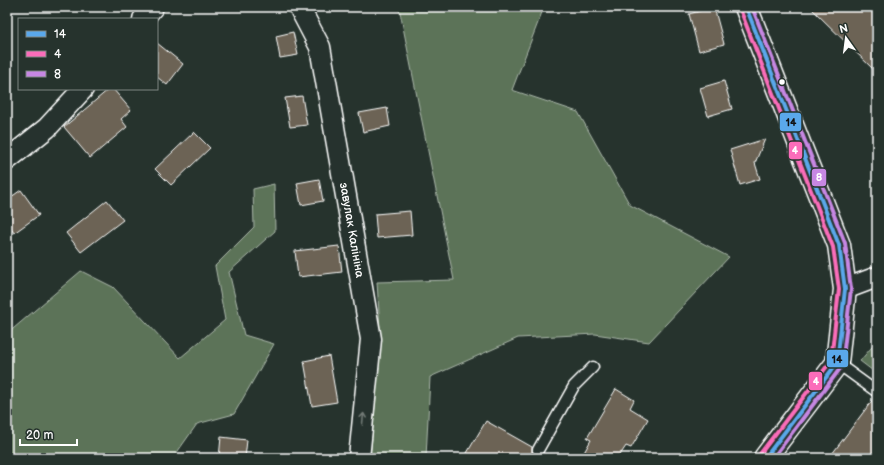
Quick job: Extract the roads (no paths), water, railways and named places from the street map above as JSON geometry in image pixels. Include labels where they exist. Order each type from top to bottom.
[{"type":"main road","points":[[746,7],[838,245],[845,289],[837,363],[765,458]]},
{"type":"street","points":[[144,18],[153,7]]},
{"type":"street","name":"завулак Калініна","points":[[299,7],[320,47],[371,339],[359,458]]},
{"type":"street","points":[[7,160],[47,128],[82,90]]},
{"type":"street","points":[[845,289],[877,277]]},
{"type":"lane","points":[[837,363],[877,392]]},
{"type":"lane","points":[[538,450],[574,386],[593,367]]}]
